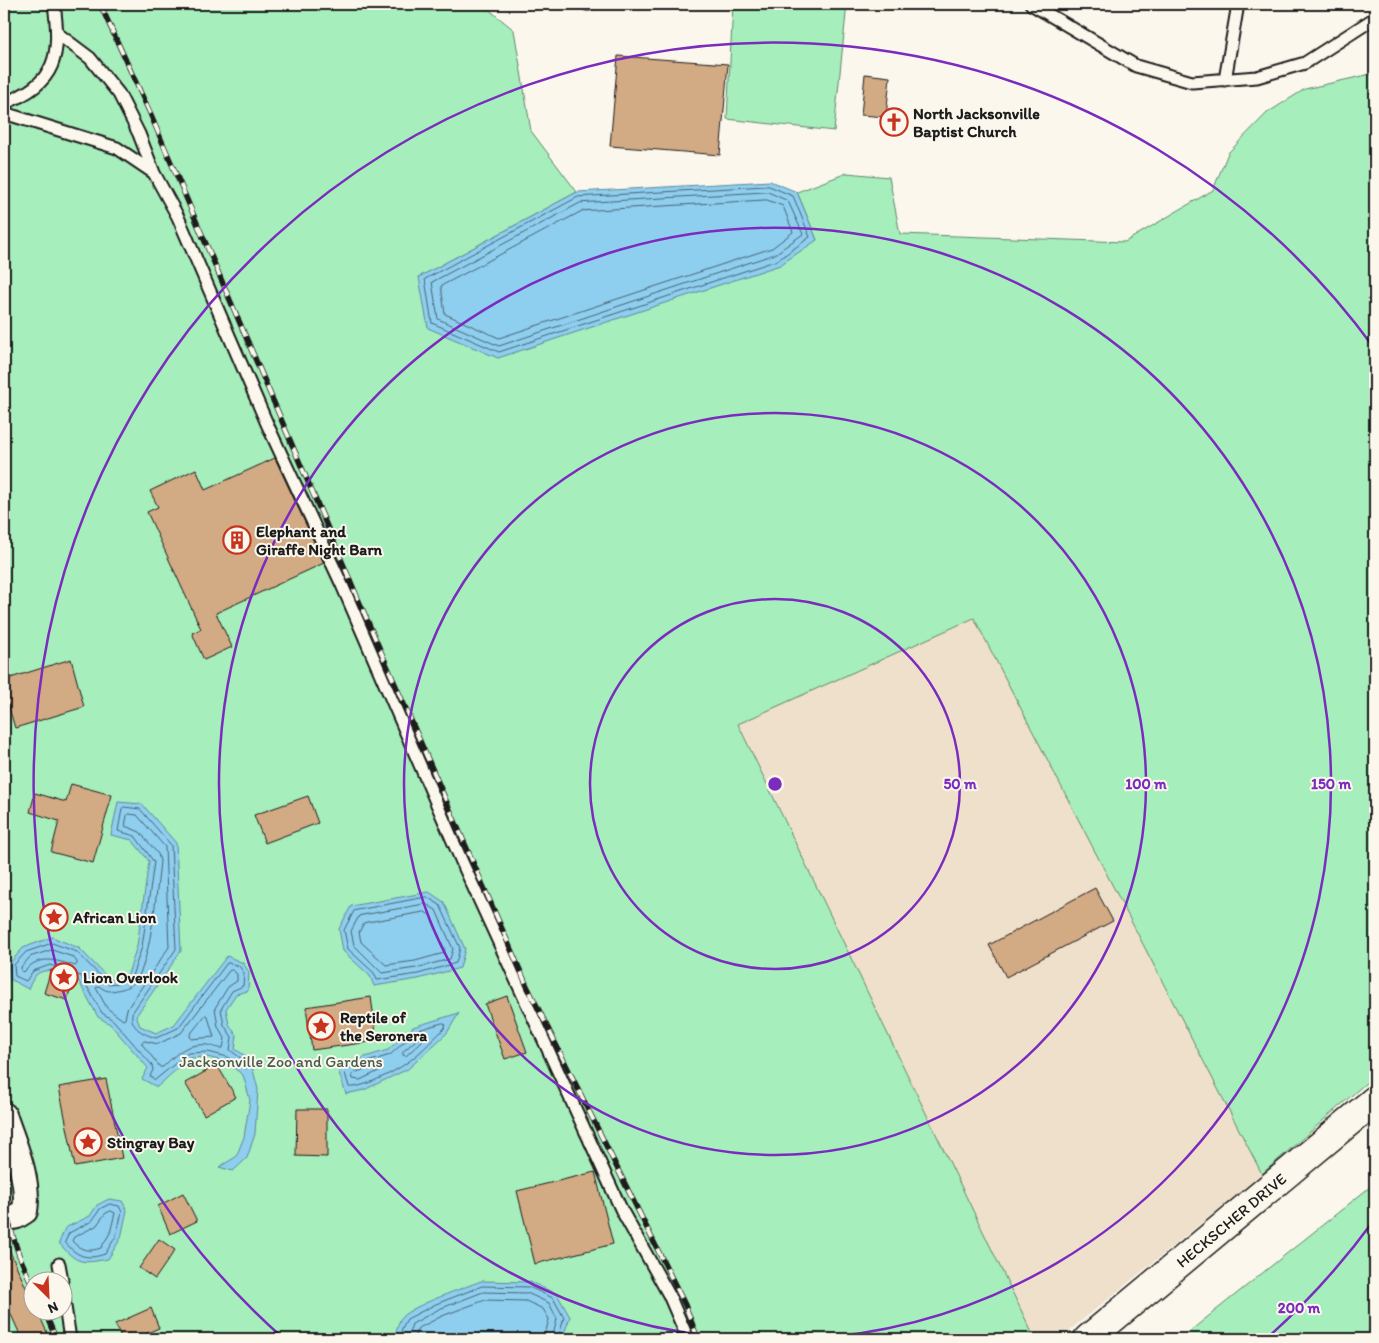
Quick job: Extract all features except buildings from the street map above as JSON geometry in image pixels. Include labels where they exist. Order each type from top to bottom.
[{"type":"main road","name":"HECKSCHER DRIVE","points":[[1088,1339],[1375,1100]]},
{"type":"street","points":[[4,1115],[24,1177],[27,1198],[25,1211],[17,1216],[4,1219]]},
{"type":"lane","points":[[4,103],[20,98],[45,79],[54,60],[58,34],[54,4]]},
{"type":"lane","points":[[1031,4],[1136,66],[1192,82],[1257,77],[1305,63],[1375,18]]},
{"type":"lane","points":[[1225,80],[1238,4]]},
{"type":"lane","points":[[58,34],[90,58],[119,94],[154,173],[178,218],[264,417],[342,585],[482,906],[622,1211],[669,1295],[688,1339]]},
{"type":"lane","points":[[4,113],[118,148],[154,173]]},
{"type":"lane","points":[[59,1264],[60,1270]]},
{"type":"lane","points":[[67,1320],[70,1339]]},
{"type":"shaded area","points":[[974,618],[1262,1174],[1059,1339],[1035,1339],[738,723]]},
{"type":"green space","name":"Jacksonville Zoo and Gardens","points":[[4,4],[482,4],[514,30],[531,131],[577,192],[419,277],[817,240],[797,192],[847,173],[889,177],[900,234],[1125,242],[1213,190],[1228,153],[1267,113],[1305,89],[1371,74],[1375,81],[1375,1075],[1262,1174],[974,618],[738,724],[1035,1339],[4,1339]]},
{"type":"green space","points":[[733,4],[847,4],[834,131],[727,119]]},
{"type":"green space","points":[[1375,1183],[1375,1339],[1180,1339]]},
{"type":"water","points":[[770,181],[797,192],[817,240],[780,265],[498,358],[428,328],[419,277],[577,192]]},
{"type":"water","points":[[118,802],[142,804],[176,843],[181,951],[136,1016],[140,1026],[156,1033],[174,1025],[227,956],[243,963],[249,972],[248,991],[236,994],[226,1009],[229,1024],[237,1036],[235,1049],[250,1059],[258,1089],[255,1134],[247,1158],[233,1171],[219,1167],[236,1157],[244,1137],[250,1100],[243,1075],[226,1062],[207,1057],[189,1058],[157,1087],[142,1079],[148,1068],[110,1024],[98,1017],[78,980],[63,973],[46,971],[36,975],[28,989],[10,979],[9,964],[23,948],[52,937],[79,948],[110,980],[118,979],[128,974],[137,946],[149,861],[132,840],[111,835]]},
{"type":"water","points":[[429,892],[444,902],[465,949],[460,968],[418,979],[374,986],[370,976],[343,951],[339,929],[351,906]]},
{"type":"water","points":[[459,1013],[447,1033],[408,1069],[364,1090],[346,1094],[338,1070],[349,1062],[388,1050],[413,1027]]},
{"type":"water","points":[[109,1199],[122,1201],[127,1210],[121,1238],[108,1259],[85,1262],[75,1259],[59,1243],[65,1228],[90,1216],[97,1205]]},
{"type":"water","points":[[481,1281],[530,1282],[557,1294],[570,1317],[562,1339],[394,1339],[400,1319],[407,1313],[427,1302]]},
{"type":"railway","points":[[100,4],[149,111],[368,622],[527,986],[685,1305],[698,1339]]},
{"type":"railway","points":[[4,1208],[26,1270]]},
{"type":"railway","points":[[48,1320],[56,1339]]},
{"type":"place","name":"North Jacksonville Baptist Church","points":[[894,122]]},
{"type":"place","name":"Elephant and Giraffe Night Barn","points":[[237,540]]},
{"type":"place","name":"African Lion","points":[[54,917]]},
{"type":"place","name":"Lion Overlook","points":[[64,977]]},
{"type":"place","name":"Reptile of the Seronera","points":[[321,1026]]},
{"type":"place","name":"Stingray Bay","points":[[88,1142]]}]
